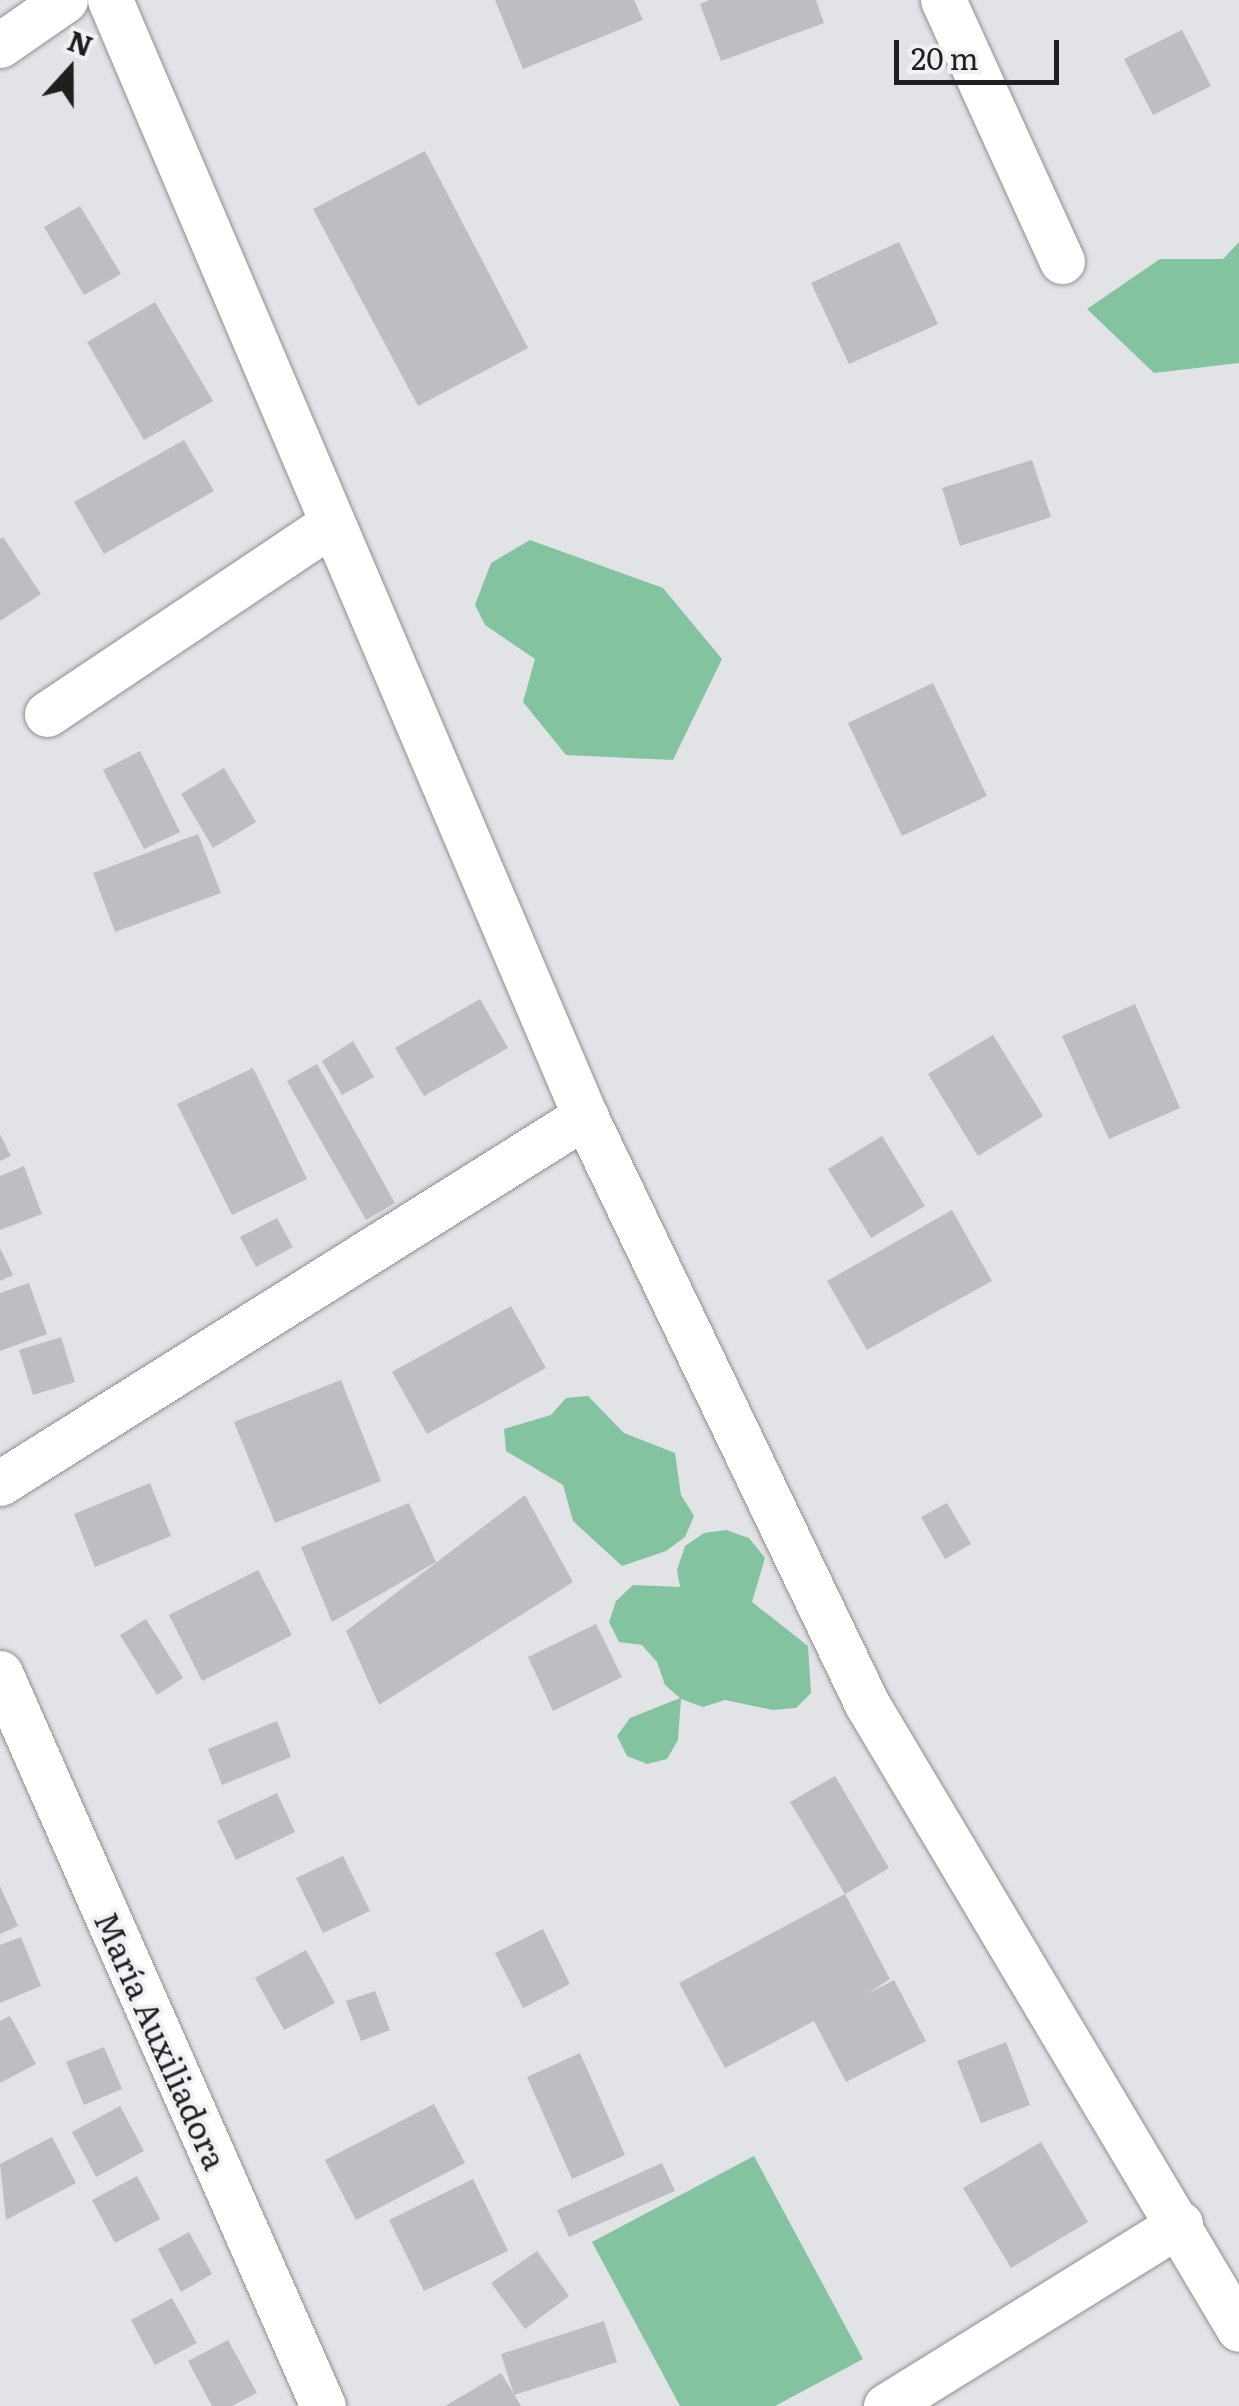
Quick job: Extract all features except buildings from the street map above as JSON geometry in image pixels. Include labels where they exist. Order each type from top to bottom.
[{"type":"street","points":[[0,44],[65,0]]},
{"type":"street","points":[[110,0],[584,1116],[867,1704],[1180,2224],[1239,2329]]},
{"type":"street","points":[[944,0],[1062,260]]},
{"type":"street","points":[[47,714],[332,523]]},
{"type":"street","points":[[0,1483],[584,1116]]},
{"type":"street","name":"María Auxiliadora","points":[[0,1673],[323,2406]]},
{"type":"street","points":[[886,2406],[1180,2224]]},
{"type":"green space","points":[[1239,242],[1239,363],[1154,373],[1087,309],[1160,259],[1223,259]]},
{"type":"green space","points":[[530,540],[663,588],[722,659],[673,760],[566,755],[523,702],[535,659],[485,625],[475,605],[491,563]]},
{"type":"green space","points":[[588,1396],[624,1433],[675,1453],[681,1495],[694,1516],[685,1537],[666,1551],[622,1566],[573,1521],[563,1485],[506,1451],[504,1429],[551,1415],[566,1398]]},
{"type":"green space","points":[[726,1530],[749,1538],[765,1558],[752,1602],[808,1646],[811,1693],[796,1708],[773,1710],[725,1700],[703,1707],[681,1699],[678,1740],[667,1759],[647,1764],[627,1756],[617,1736],[630,1718],[680,1698],[665,1685],[657,1662],[642,1645],[619,1642],[609,1622],[616,1601],[633,1585],[680,1587],[677,1570],[685,1546],[704,1533]]},
{"type":"green space","points":[[754,2156],[863,2359],[775,2406],[680,2406],[592,2242]]}]
